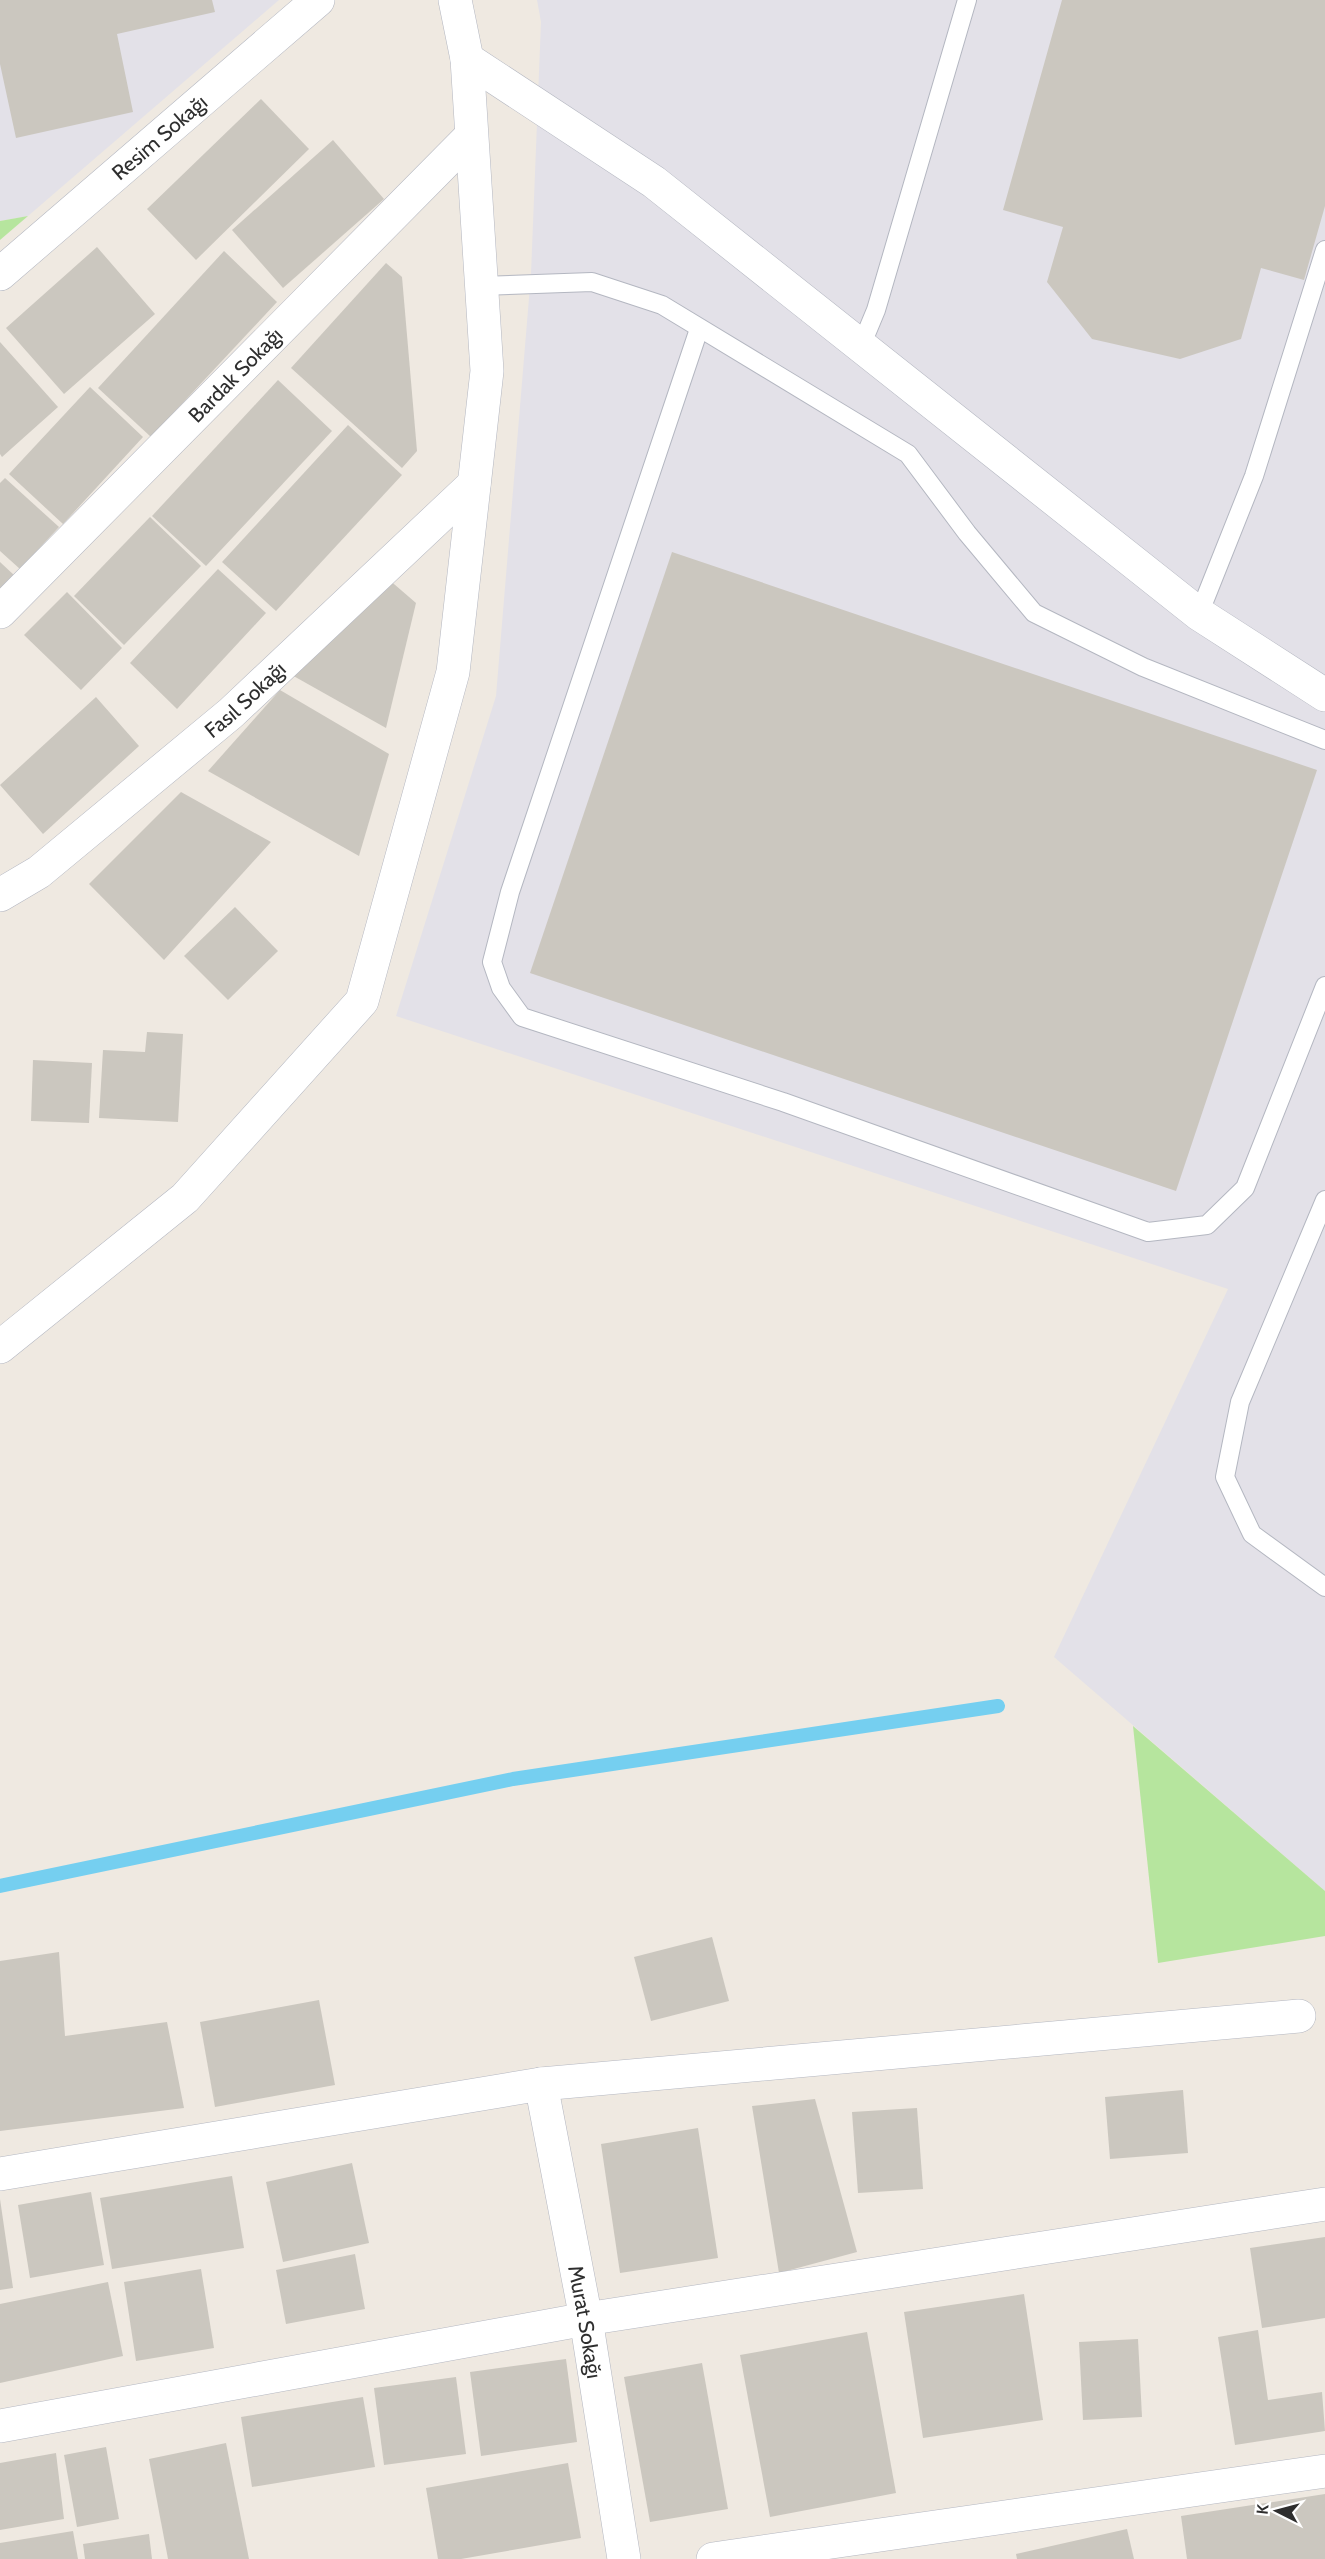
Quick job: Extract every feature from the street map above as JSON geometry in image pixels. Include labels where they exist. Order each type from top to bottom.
[{"type":"street","name":"Resim Sokağı","points":[[0,274],[318,0]]},
{"type":"street","points":[[0,1347],[185,1198],[362,1001],[453,672],[487,371],[470,137],[467,59],[455,0]]},
{"type":"street","points":[[467,59],[654,182],[1199,614],[1325,695]]},
{"type":"street","name":"Bardak Sokağı","points":[[0,612],[470,137]]},
{"type":"street","name":"Fasıl Sokağı","points":[[0,895],[39,872],[231,713],[474,484]]},
{"type":"street","points":[[0,2174],[541,2084],[1299,2016]]},
{"type":"street","name":"Murat Sokağı","points":[[541,2084],[586,2319],[624,2559]]},
{"type":"street","points":[[0,2426],[586,2319],[1325,2204]]},
{"type":"street","points":[[713,2559],[1325,2471]]},
{"type":"lane","points":[[861,346],[876,310],[967,0]]},
{"type":"lane","points":[[1199,614],[1254,476],[1325,250]]},
{"type":"lane","points":[[481,286],[592,282],[662,305],[908,454],[967,533],[1034,613],[1143,667],[1325,741]]},
{"type":"lane","points":[[699,329],[510,892],[492,962],[501,988],[522,1017],[783,1102],[1148,1232],[1207,1225],[1245,1188],[1325,986]]},
{"type":"lane","points":[[1325,1200],[1240,1402],[1225,1477],[1252,1534],[1325,1587]]},
{"type":"shaded area","points":[[0,0],[279,0],[28,216],[0,221]]},
{"type":"shaded area","points":[[537,0],[1325,0],[1325,1891],[1054,1657],[1228,1289],[396,1016],[496,696],[531,274],[541,22]]},
{"type":"green space","points":[[28,216],[0,240],[0,221]]},
{"type":"green space","points":[[1133,1726],[1325,1891],[1325,1936],[1158,1963]]},
{"type":"building","points":[[0,0],[212,0],[215,12],[117,34],[133,112],[16,138],[0,64]]},
{"type":"building","points":[[1062,0],[1325,0],[1325,206],[1304,280],[1261,268],[1241,339],[1180,359],[1092,339],[1047,282],[1063,227],[1003,210]]},
{"type":"building","points":[[261,99],[309,149],[196,260],[147,209]]},
{"type":"building","points":[[333,140],[384,199],[283,288],[232,230]]},
{"type":"building","points":[[97,247],[155,314],[64,394],[6,328]]},
{"type":"building","points":[[224,251],[277,302],[151,437],[98,388]]},
{"type":"building","points":[[386,263],[402,277],[417,451],[402,468],[291,368]]},
{"type":"building","points":[[0,342],[58,407],[2,457],[0,454]]},
{"type":"building","points":[[278,380],[332,431],[206,566],[152,516]]},
{"type":"building","points":[[90,387],[143,437],[63,524],[9,474]]},
{"type":"building","points":[[348,425],[402,475],[276,611],[222,562]]},
{"type":"building","points":[[5,478],[59,527],[20,569],[0,551],[0,483]]},
{"type":"building","points":[[150,517],[201,566],[124,645],[74,596]]},
{"type":"building","points":[[672,552],[1317,770],[1176,1191],[530,973]]},
{"type":"building","points":[[0,562],[15,576],[0,592]]},
{"type":"building","points":[[218,569],[266,613],[177,709],[130,663]]},
{"type":"building","points":[[387,578],[416,603],[386,728],[290,674]]},
{"type":"building","points":[[67,592],[122,648],[81,690],[24,635]]},
{"type":"building","points":[[280,690],[389,754],[359,856],[208,771]]},
{"type":"building","points":[[96,697],[139,746],[43,834],[0,785]]},
{"type":"building","points":[[181,792],[271,842],[164,960],[89,884]]},
{"type":"building","points":[[235,907],[278,951],[228,1000],[184,956]]},
{"type":"building","points":[[147,1032],[183,1034],[178,1122],[99,1118],[103,1050],[145,1052]]},
{"type":"building","points":[[33,1060],[92,1063],[89,1123],[31,1121]]},
{"type":"building","points":[[712,1937],[729,2001],[651,2021],[634,1957]]},
{"type":"building","points":[[59,1952],[65,2036],[167,2022],[184,2108],[0,2131],[0,1961]]},
{"type":"building","points":[[319,2000],[335,2085],[215,2107],[200,2022]]},
{"type":"building","points":[[1183,2090],[1188,2153],[1110,2159],[1105,2097]]},
{"type":"building","points":[[815,2099],[857,2252],[779,2273],[752,2106]]},
{"type":"building","points":[[917,2108],[923,2189],[858,2193],[852,2112]]},
{"type":"building","points":[[698,2128],[718,2258],[620,2273],[601,2144]]},
{"type":"building","points":[[352,2163],[369,2243],[283,2262],[266,2182]]},
{"type":"building","points":[[232,2176],[244,2248],[112,2269],[100,2198]]},
{"type":"building","points":[[91,2192],[104,2265],[30,2278],[18,2205]]},
{"type":"building","points":[[0,2199],[13,2288],[0,2290]]},
{"type":"building","points":[[1325,2237],[1325,2318],[1262,2328],[1250,2248]]},
{"type":"building","points":[[355,2254],[365,2309],[286,2324],[276,2270]]},
{"type":"building","points":[[201,2269],[214,2348],[136,2361],[124,2282]]},
{"type":"building","points":[[108,2282],[123,2356],[0,2383],[0,2304]]},
{"type":"building","points":[[1024,2294],[1043,2420],[923,2438],[904,2312]]},
{"type":"building","points":[[1258,2330],[1268,2400],[1322,2392],[1325,2431],[1235,2445],[1218,2337]]},
{"type":"building","points":[[867,2332],[896,2493],[770,2517],[740,2355]]},
{"type":"building","points":[[1138,2339],[1142,2417],[1083,2420],[1079,2342]]},
{"type":"building","points":[[566,2359],[577,2442],[481,2456],[470,2372]]},
{"type":"building","points":[[702,2363],[728,2509],[650,2522],[624,2377]]},
{"type":"building","points":[[456,2377],[466,2454],[384,2465],[374,2388]]},
{"type":"building","points":[[363,2397],[375,2467],[252,2487],[241,2417]]},
{"type":"building","points":[[226,2443],[249,2559],[168,2559],[149,2459]]},
{"type":"building","points":[[106,2447],[119,2519],[77,2527],[64,2455]]},
{"type":"building","points":[[56,2453],[64,2519],[0,2530],[0,2463]]},
{"type":"building","points":[[568,2463],[581,2538],[461,2559],[438,2559],[426,2488]]},
{"type":"building","points":[[1325,2494],[1325,2559],[1187,2559],[1181,2516]]},
{"type":"building","points":[[1127,2529],[1134,2559],[1017,2559],[1016,2554]]},
{"type":"building","points":[[73,2531],[78,2559],[0,2559],[0,2543]]},
{"type":"building","points":[[149,2534],[152,2559],[85,2559],[83,2544]]},
{"type":"waterway","points":[[0,1886],[513,1779],[998,1706]]}]
